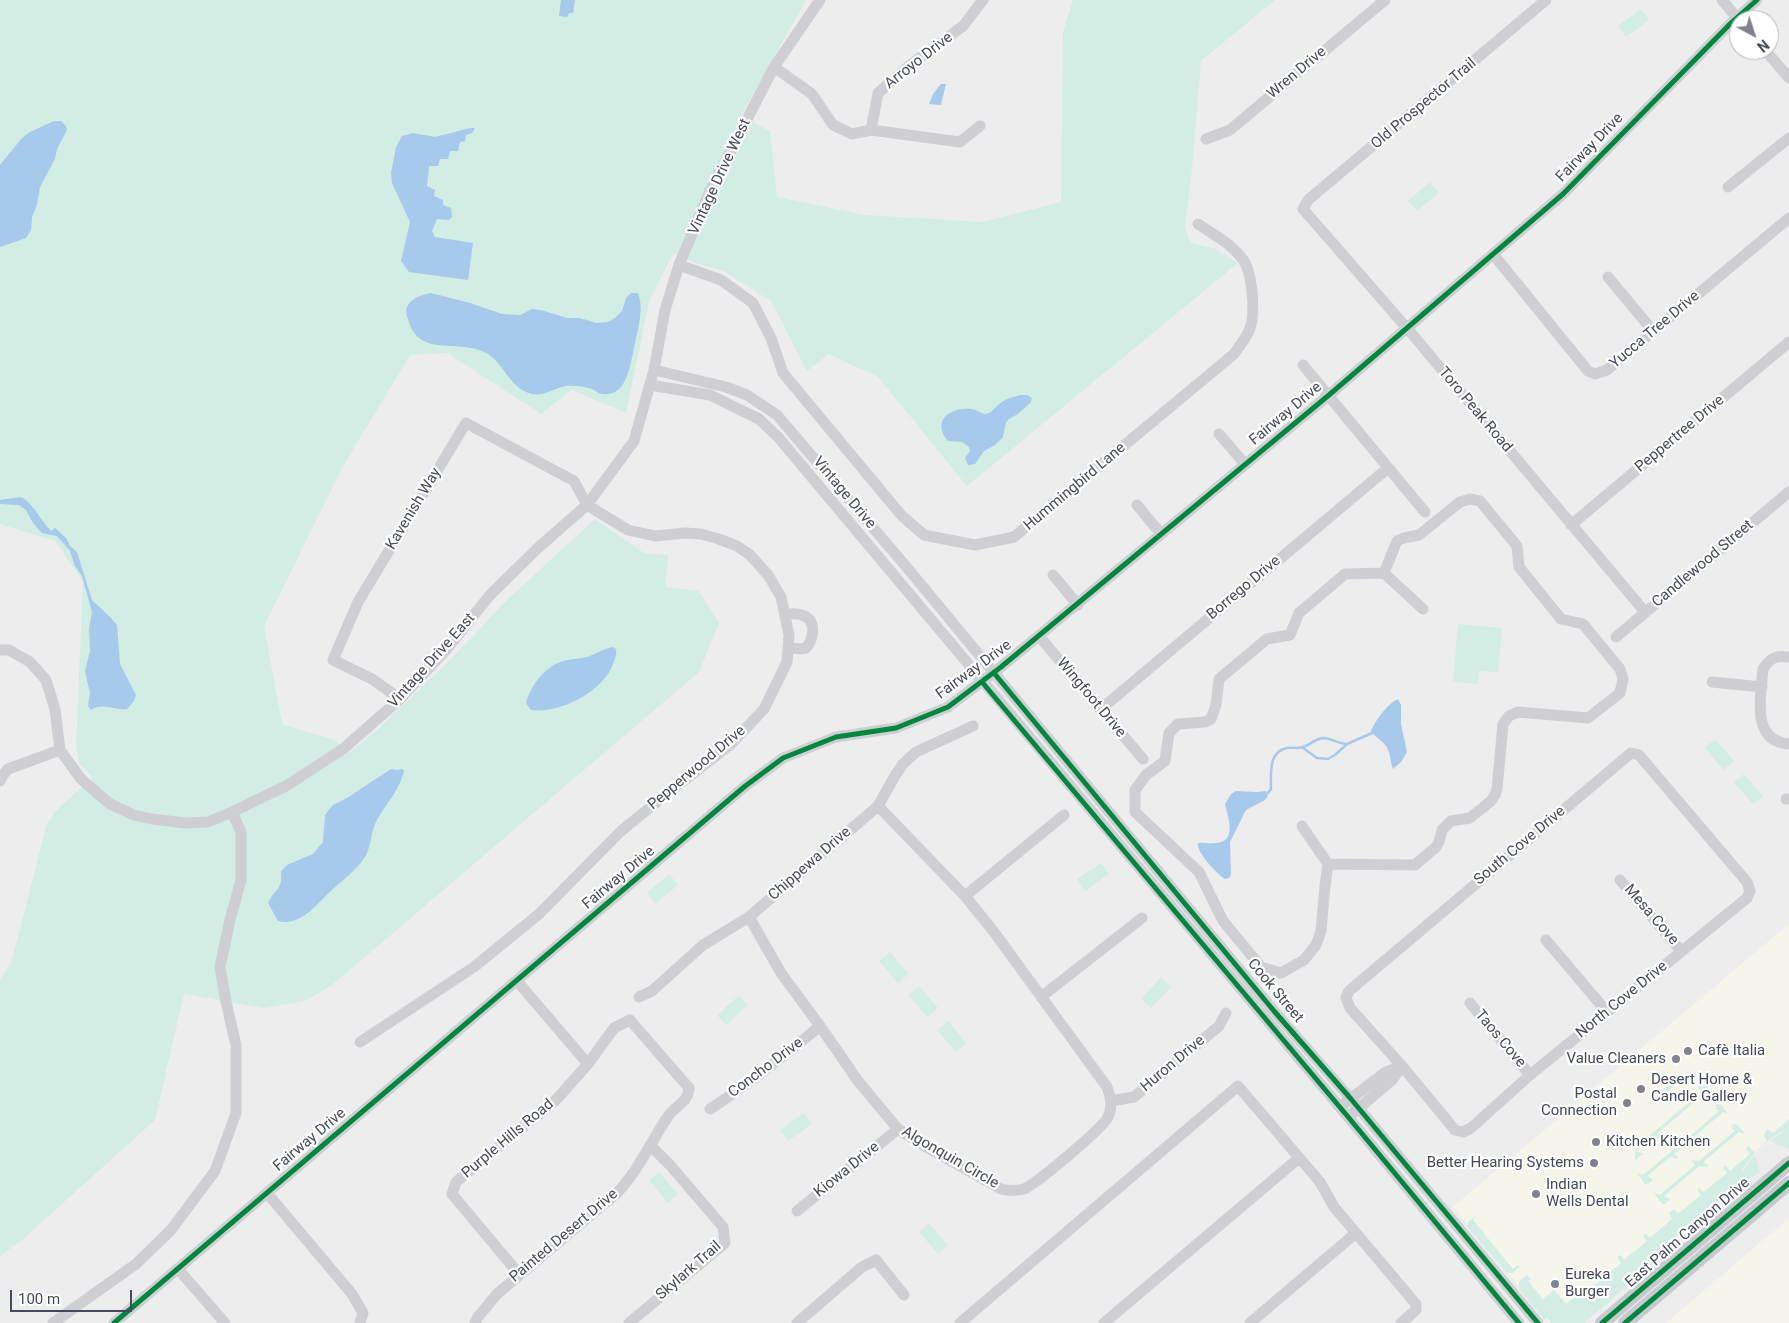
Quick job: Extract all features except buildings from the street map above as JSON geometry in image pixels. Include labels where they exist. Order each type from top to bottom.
[{"type":"main road","name":"East Palm Canyon Drive","points":[[1602,1323],[1787,1174]]},
{"type":"main road","name":"East Palm Canyon Drive","points":[[1625,1323],[1787,1174]]},
{"type":"street","name":"Vintage Drive West","points":[[654,370],[665,310],[680,265],[710,191],[774,67],[820,0]]},
{"type":"street","name":"Arroyo Drive","points":[[871,130],[878,92],[909,66],[964,26],[983,0]]},
{"type":"street","name":"Wren Drive","points":[[1206,139],[1230,130],[1384,0]]},
{"type":"street","name":"Old Prospector Trail","points":[[1303,209],[1308,200],[1546,0]]},
{"type":"street","points":[[1722,0],[1730,10]]},
{"type":"street","name":"Fairway Drive","points":[[1747,10],[1757,0]]},
{"type":"street","name":"Fairway Drive","points":[[114,1323],[744,787],[783,758],[836,737],[896,728],[948,708],[994,673],[1329,395],[1563,194],[1729,28]]},
{"type":"street","points":[[1774,60],[1789,78]]},
{"type":"street","points":[[774,67],[812,94],[833,125],[852,134],[871,130],[960,142],[980,126]]},
{"type":"street","points":[[1728,187],[1789,138]]},
{"type":"street","name":"Toro Peak Road","points":[[1303,209],[1407,328],[1645,612]]},
{"type":"street","name":"Yucca Tree Drive","points":[[1493,254],[1588,371],[1595,374],[1607,370],[1789,218]]},
{"type":"street","name":"Hummingbird Lane","points":[[680,265],[721,280],[753,303],[770,338],[783,373],[902,516],[924,535],[975,545],[1014,538],[1234,354],[1250,330],[1254,306],[1250,280],[1242,258],[1220,238],[1198,224]]},
{"type":"street","points":[[1608,277],[1653,331]]},
{"type":"street","name":"Peppertree Drive","points":[[1571,525],[1789,342]]},
{"type":"street","points":[[1303,365],[1425,512]]},
{"type":"street","name":"Vintage Drive East","points":[[0,650],[9,650],[30,662],[46,680],[55,709],[60,750],[80,779],[110,804],[134,815],[185,823],[208,822],[232,812],[286,786],[342,748],[400,699],[446,650],[490,596],[539,547],[587,504],[634,441],[654,370]]},
{"type":"street","name":"Vintage Drive","points":[[654,370],[726,387],[748,395],[777,416],[909,570],[994,673]]},
{"type":"street","name":"Vintage Drive","points":[[650,385],[710,395],[759,419],[778,437],[982,682]]},
{"type":"street","name":"Kavenish Way","points":[[400,699],[372,678],[333,660],[358,602],[466,423],[574,481],[587,504]]},
{"type":"street","points":[[1219,434],[1245,464]]},
{"type":"street","name":"Borrego Drive","points":[[1100,709],[1388,468]]},
{"type":"street","name":"Candlewood Street","points":[[1616,637],[1789,492]]},
{"type":"street","points":[[1328,864],[1415,865],[1436,847],[1442,830],[1451,821],[1470,818],[1491,802],[1497,789],[1503,724],[1509,716],[1518,712],[1588,718],[1620,693],[1623,684],[1620,669],[1583,624],[1561,619],[1519,567],[1518,546],[1480,502],[1470,499],[1460,502],[1419,535],[1397,541],[1384,573]]},
{"type":"street","name":"Pepperwood Drive","points":[[360,1042],[474,967],[489,955],[539,914],[621,832],[730,745],[764,709],[787,662],[789,648],[786,614],[781,597],[760,565],[737,546],[719,538],[701,534],[685,533],[655,536],[628,530],[587,504]]},
{"type":"street","points":[[1138,505],[1161,534]]},
{"type":"street","points":[[1302,826],[1328,864],[1324,886],[1321,931],[1316,945],[1304,960],[1281,973],[1261,967],[1223,921],[1199,872],[1135,812],[1135,790],[1146,775],[1165,761],[1169,733],[1178,724],[1206,722],[1211,719],[1216,705],[1219,679],[1267,639],[1290,635],[1299,613],[1345,574],[1384,573],[1423,609]]},
{"type":"street","points":[[1053,575],[1078,605]]},
{"type":"street","points":[[786,614],[804,616],[811,622],[813,629],[812,639],[806,648],[789,648]]},
{"type":"street","name":"Wingfoot Drive","points":[[1039,636],[1143,759]]},
{"type":"street","points":[[1789,657],[1774,657],[1763,669],[1760,715],[1762,726],[1773,739],[1789,744]]},
{"type":"street","name":"Cook Street","points":[[994,673],[1268,1003],[1359,1108],[1538,1323]]},
{"type":"street","name":"Cook Street","points":[[982,682],[1519,1323]]},
{"type":"street","points":[[1712,682],[1762,687]]},
{"type":"street","name":"Chippewa Drive","points":[[639,997],[652,991],[703,945],[749,917],[878,806],[896,774],[908,758],[916,752],[973,726]]},
{"type":"street","points":[[0,781],[8,769],[60,750]]},
{"type":"street","name":"South Cove Drive","points":[[1402,1066],[1350,1008],[1346,998],[1350,991],[1631,753],[1639,755],[1747,882]]},
{"type":"street","points":[[878,806],[965,896],[994,932],[1107,1087],[1111,1101]]},
{"type":"street","points":[[53,1323],[136,1264],[171,1230],[215,1171],[236,1113],[236,1045],[220,966],[241,880],[241,832],[232,812]]},
{"type":"street","points":[[965,896],[1064,815]]},
{"type":"street","name":"Mesa Cove","points":[[1620,880],[1682,951]]},
{"type":"street","name":"North Cove Drive","points":[[1402,1066],[1455,1130],[1463,1132],[1471,1128],[1530,1075],[1747,898],[1750,891],[1747,882]]},
{"type":"street","name":"Algonquin Circle","points":[[749,917],[781,972],[858,1081],[898,1129],[1002,1189],[1009,1191],[1031,1185],[1100,1128],[1109,1116],[1111,1101]]},
{"type":"street","points":[[1041,997],[1142,918]]},
{"type":"street","points":[[1546,940],[1607,1012]]},
{"type":"street","points":[[517,981],[588,1064]]},
{"type":"street","name":"Taos Cove","points":[[1470,1003],[1530,1075]]},
{"type":"street","name":"Huron Drive","points":[[1111,1101],[1134,1097],[1219,1026],[1226,1013]]},
{"type":"street","name":"Purple Hills Road","points":[[520,1274],[452,1194],[456,1182],[555,1101],[588,1064],[614,1028],[630,1020],[639,1029]]},
{"type":"street","name":"Concho Drive","points":[[710,1109],[772,1066],[820,1026]]},
{"type":"street","name":"Painted Desert Drive","points":[[475,1323],[497,1294],[628,1182],[672,1111],[687,1099],[689,1088],[639,1029]]},
{"type":"street","points":[[1339,1107],[1386,1072],[1402,1066]]},
{"type":"street","points":[[1349,1118],[1392,1080],[1402,1066]]},
{"type":"street","points":[[960,1323],[1238,1086],[1320,1182],[1334,1207],[1416,1304],[1416,1310],[1401,1323]]},
{"type":"street","name":"Kiowa Drive","points":[[796,1211],[898,1129]]},
{"type":"street","name":"Skylark Trail","points":[[629,1323],[725,1243],[723,1227],[670,1165],[650,1145]]},
{"type":"street","points":[[1104,1323],[1299,1158]]},
{"type":"street","points":[[267,1193],[352,1294],[363,1313],[360,1323]]},
{"type":"street","points":[[1250,1323],[1356,1233]]},
{"type":"street","points":[[796,1323],[862,1267],[876,1260],[904,1295]]},
{"type":"street","points":[[178,1268],[225,1323]]},
{"type":"shaded area","points":[[1789,924],[1789,1122],[1549,1323],[1453,1207]]},
{"type":"shaded area","points":[[1789,1218],[1789,1323],[1666,1323]]},
{"type":"green space","points":[[0,0],[806,0],[741,116],[770,131],[777,197],[865,215],[983,222],[1061,202],[1063,32],[1073,0],[1275,0],[1201,61],[1185,227],[1190,243],[1214,248],[1238,263],[967,486],[878,377],[829,354],[807,371],[771,301],[723,271],[696,263],[673,253],[649,302],[626,413],[572,390],[541,414],[447,353],[410,355],[342,468],[264,626],[282,724],[334,740],[349,753],[376,731],[450,660],[508,599],[595,519],[644,553],[668,555],[665,587],[699,591],[719,623],[699,672],[332,985],[305,1001],[263,1008],[184,994],[155,1120],[22,1240],[0,1256],[0,980],[12,960],[47,823],[56,811],[92,777],[79,763],[76,746],[83,582],[55,541],[0,524]]},
{"type":"green space","points":[[1641,9],[1649,20],[1626,37],[1618,26]]},
{"type":"green space","points":[[1430,182],[1439,193],[1417,211],[1408,201]]},
{"type":"green space","points":[[1458,624],[1502,628],[1498,672],[1479,671],[1478,684],[1453,682]]},
{"type":"green space","points":[[1715,739],[1734,761],[1723,770],[1705,748]]},
{"type":"green space","points":[[1744,774],[1763,796],[1753,804],[1734,782]]},
{"type":"green space","points":[[1101,863],[1109,874],[1085,891],[1077,879]]},
{"type":"green space","points":[[669,874],[678,885],[655,904],[647,893]]},
{"type":"green space","points":[[890,952],[909,974],[898,983],[879,961]]},
{"type":"green space","points":[[1161,977],[1171,987],[1151,1008],[1141,999]]},
{"type":"green space","points":[[919,986],[938,1008],[927,1017],[909,995]]},
{"type":"green space","points":[[739,995],[748,1005],[726,1025],[717,1015]]},
{"type":"green space","points":[[948,1021],[966,1043],[956,1052],[937,1030]]},
{"type":"green space","points":[[1672,1083],[1674,1086],[1668,1091],[1673,1095],[1668,1099],[1661,1097],[1654,1103],[1651,1100]]},
{"type":"green space","points":[[1702,1084],[1712,1094],[1706,1092],[1657,1134],[1662,1136],[1661,1139],[1653,1137],[1636,1151],[1643,1154],[1635,1160],[1636,1139],[1643,1141],[1692,1100],[1687,1097],[1688,1094],[1696,1097],[1702,1091],[1696,1088],[1700,1089],[1697,1087]]},
{"type":"green space","points":[[1717,1104],[1721,1105],[1728,1114],[1723,1112],[1687,1143],[1692,1145],[1692,1147],[1683,1146],[1674,1154],[1678,1159],[1670,1157],[1647,1176],[1653,1180],[1645,1184],[1637,1173],[1643,1175],[1679,1145],[1674,1140],[1683,1142],[1719,1111],[1714,1108],[1718,1108],[1715,1106]]},
{"type":"green space","points":[[804,1113],[812,1124],[788,1141],[780,1130]]},
{"type":"green space","points":[[1789,1119],[1789,1148],[1786,1149],[1785,1146],[1777,1145],[1771,1140],[1784,1132],[1783,1130],[1767,1141],[1764,1135],[1767,1129],[1773,1133]]},
{"type":"green space","points":[[1737,1124],[1745,1134],[1739,1132],[1703,1162],[1708,1167],[1699,1166],[1664,1196],[1670,1199],[1665,1204],[1662,1204],[1654,1193],[1660,1195],[1695,1165],[1691,1160],[1699,1161],[1735,1131],[1730,1127],[1735,1128],[1731,1126]]},
{"type":"green space","points":[[1748,1146],[1755,1152],[1741,1171],[1754,1156],[1760,1172],[1726,1193],[1713,1206],[1703,1221],[1584,1323],[1551,1323],[1547,1318],[1545,1320],[1519,1289],[1519,1282],[1527,1275],[1531,1279],[1528,1281],[1543,1299],[1554,1290],[1566,1304],[1581,1292],[1584,1294],[1621,1263],[1617,1257],[1620,1255],[1624,1260],[1647,1241],[1643,1235],[1646,1234],[1650,1238],[1672,1219],[1669,1213],[1674,1209],[1678,1214],[1701,1195],[1697,1190],[1699,1188],[1704,1192],[1727,1173],[1723,1168],[1726,1166],[1730,1171],[1750,1154],[1746,1149]]},
{"type":"green space","points":[[659,1172],[678,1194],[668,1203],[649,1180]]},
{"type":"green space","points":[[1477,1215],[1473,1220],[1513,1269],[1518,1265],[1520,1266],[1513,1273],[1506,1272],[1468,1227],[1468,1222]]},
{"type":"green space","points":[[929,1223],[948,1245],[938,1254],[919,1232]]},
{"type":"water","points":[[561,0],[575,0],[573,13],[569,13],[567,17],[559,16]]},
{"type":"water","points":[[941,84],[946,84],[941,105],[929,104],[933,94]]},
{"type":"water","points":[[54,121],[61,121],[67,130],[57,149],[55,159],[40,187],[37,205],[32,217],[31,230],[26,238],[0,247],[0,165],[22,138],[30,132]]},
{"type":"water","points":[[475,128],[472,133],[466,135],[465,141],[460,142],[458,151],[450,151],[448,159],[440,159],[438,166],[429,166],[427,186],[435,190],[434,196],[443,200],[443,205],[451,208],[452,217],[449,220],[437,219],[432,231],[435,237],[473,243],[468,280],[409,272],[401,261],[410,222],[392,183],[391,173],[396,147],[402,136],[413,133],[435,137]]},
{"type":"water","points":[[431,293],[502,314],[520,315],[532,309],[596,323],[608,322],[615,318],[622,311],[626,298],[631,293],[638,293],[641,307],[639,323],[630,367],[625,381],[621,387],[610,394],[601,394],[582,386],[566,386],[541,394],[526,392],[515,384],[497,362],[486,353],[464,347],[430,343],[421,339],[413,331],[407,315],[407,307],[415,298]]},
{"type":"water","points":[[1020,395],[1027,395],[1032,398],[1031,402],[1006,422],[1003,437],[995,445],[984,451],[975,464],[968,465],[965,458],[970,451],[969,447],[962,442],[948,441],[943,434],[941,427],[945,417],[956,410],[963,409],[973,409],[986,414],[1000,403]]},
{"type":"water","points":[[21,497],[25,499],[51,531],[55,528],[77,552],[92,600],[117,625],[120,664],[136,695],[134,701],[127,709],[100,707],[91,710],[88,706],[90,693],[85,671],[90,651],[89,629],[92,612],[82,576],[75,566],[70,551],[57,536],[42,533],[33,523],[26,510],[19,505],[0,504],[0,500]]},
{"type":"water","points":[[612,647],[616,649],[613,664],[600,684],[590,692],[567,705],[554,708],[531,710],[526,703],[538,679],[554,665],[566,660],[587,657]]},
{"type":"water","points":[[1398,699],[1401,705],[1401,724],[1407,752],[1401,762],[1393,769],[1388,749],[1371,731],[1382,713],[1390,704]]},
{"type":"water","points":[[391,769],[402,769],[404,771],[402,778],[376,822],[363,860],[352,873],[309,912],[295,920],[287,922],[278,921],[268,903],[280,886],[281,871],[287,865],[313,854],[323,842],[325,815],[333,805]]},
{"type":"water","points":[[1236,791],[1266,791],[1268,796],[1265,800],[1246,810],[1230,842],[1231,874],[1229,878],[1225,879],[1212,868],[1200,852],[1198,843],[1221,842],[1226,839],[1230,829],[1225,804],[1231,794]]},
{"type":"waterway","points":[[1303,748],[1317,758],[1328,759],[1347,744],[1372,733]]},
{"type":"waterway","points":[[1268,793],[1271,789],[1272,764],[1276,754],[1281,750],[1301,748],[1324,738],[1347,744]]},
{"type":"cycle path","points":[[114,1323],[744,787],[783,758],[836,737],[896,728],[948,707],[1001,667],[1329,395],[1563,194],[1731,23],[1757,0]]},
{"type":"cycle path","points":[[994,673],[1274,1011],[1351,1099],[1538,1323]]},
{"type":"cycle path","points":[[982,682],[1519,1323]]},
{"type":"cycle path","points":[[1602,1323],[1789,1163]]},
{"type":"cycle path","points":[[1625,1323],[1789,1183]]},
{"type":"place","name":"Cafè Italia","points":[[1688,1051]]},
{"type":"place","name":"Value Cleaners","points":[[1676,1059]]},
{"type":"place","name":"Desert Home & Candle Gallery","points":[[1641,1089]]},
{"type":"place","name":"Postal Connection","points":[[1627,1103]]},
{"type":"place","name":"Kitchen Kitchen","points":[[1596,1142]]},
{"type":"place","name":"Better Hearing Systems","points":[[1594,1163]]},
{"type":"place","name":"Indian Wells Dental","points":[[1536,1194]]},
{"type":"place","name":"Eureka Burger","points":[[1555,1284]]}]
